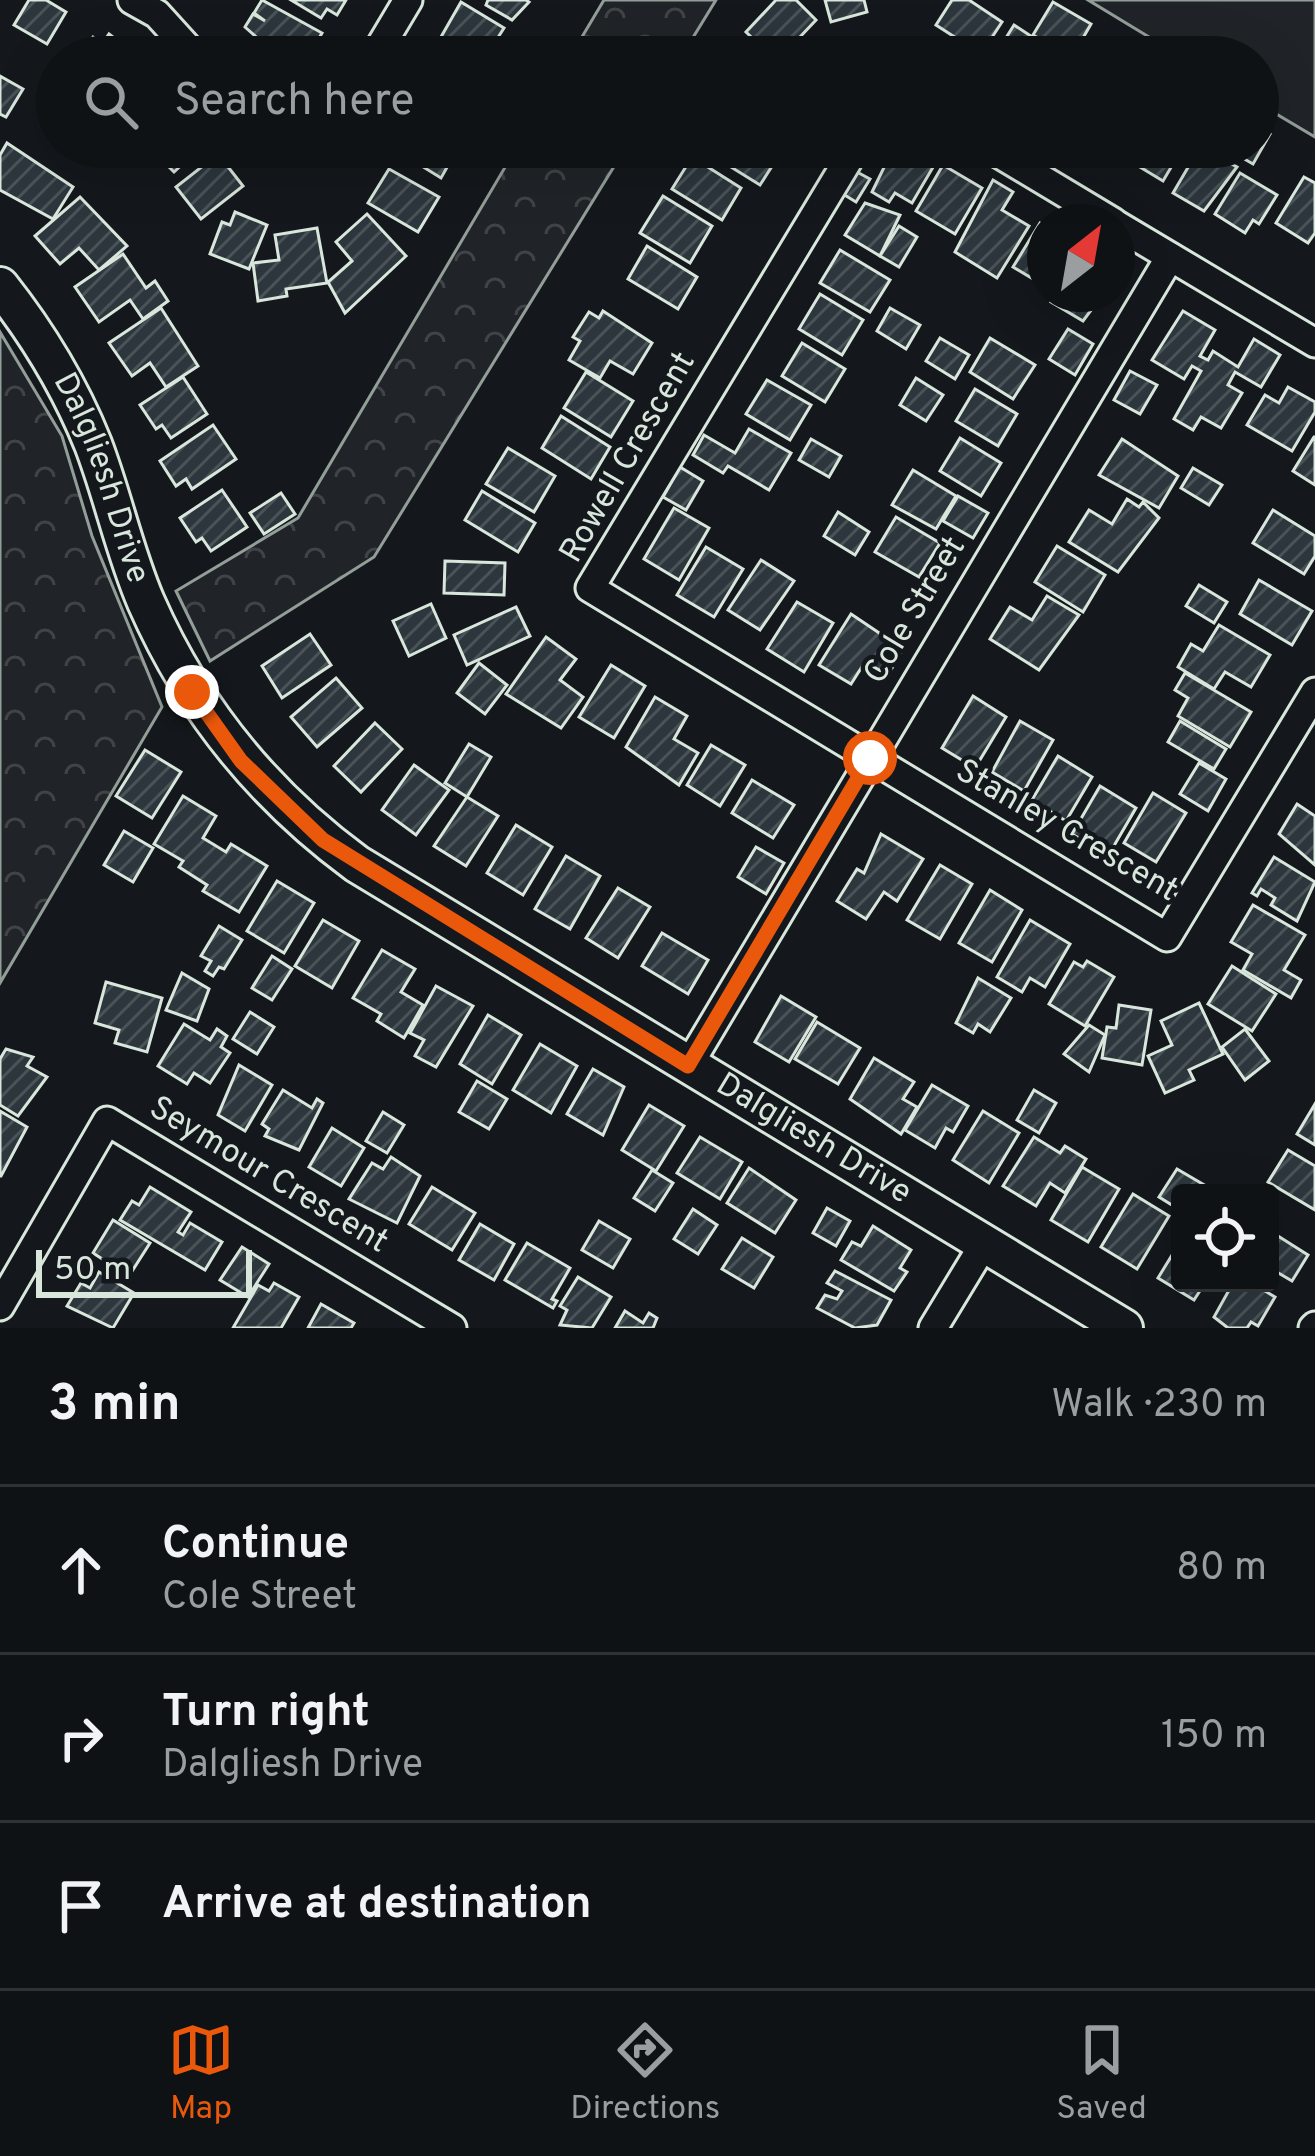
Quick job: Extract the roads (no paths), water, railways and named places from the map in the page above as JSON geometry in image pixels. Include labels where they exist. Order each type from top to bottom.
[{"type":"street","points":[[132,0],[157,14],[177,36]]},
{"type":"street","points":[[387,36],[408,0]]},
{"type":"street","name":"Rowell Crescent","points":[[843,168],[590,588],[870,758]]},
{"type":"street","points":[[1023,168],[1083,204]]},
{"type":"street","points":[[1135,235],[1315,343]]},
{"type":"street","name":"Cole Street","points":[[688,1066],[1170,257]]},
{"type":"street","name":"Dalgliesh Drive","points":[[0,286],[66,386],[165,642],[192,692],[241,761],[357,864],[1124,1328]]},
{"type":"street","name":"Stanley Crescent","points":[[870,758],[1167,937],[1315,692]]},
{"type":"street","name":"Seymour Crescent","points":[[0,1306],[107,1121],[452,1328]]},
{"type":"street","points":[[933,1328],[984,1244]]}]
